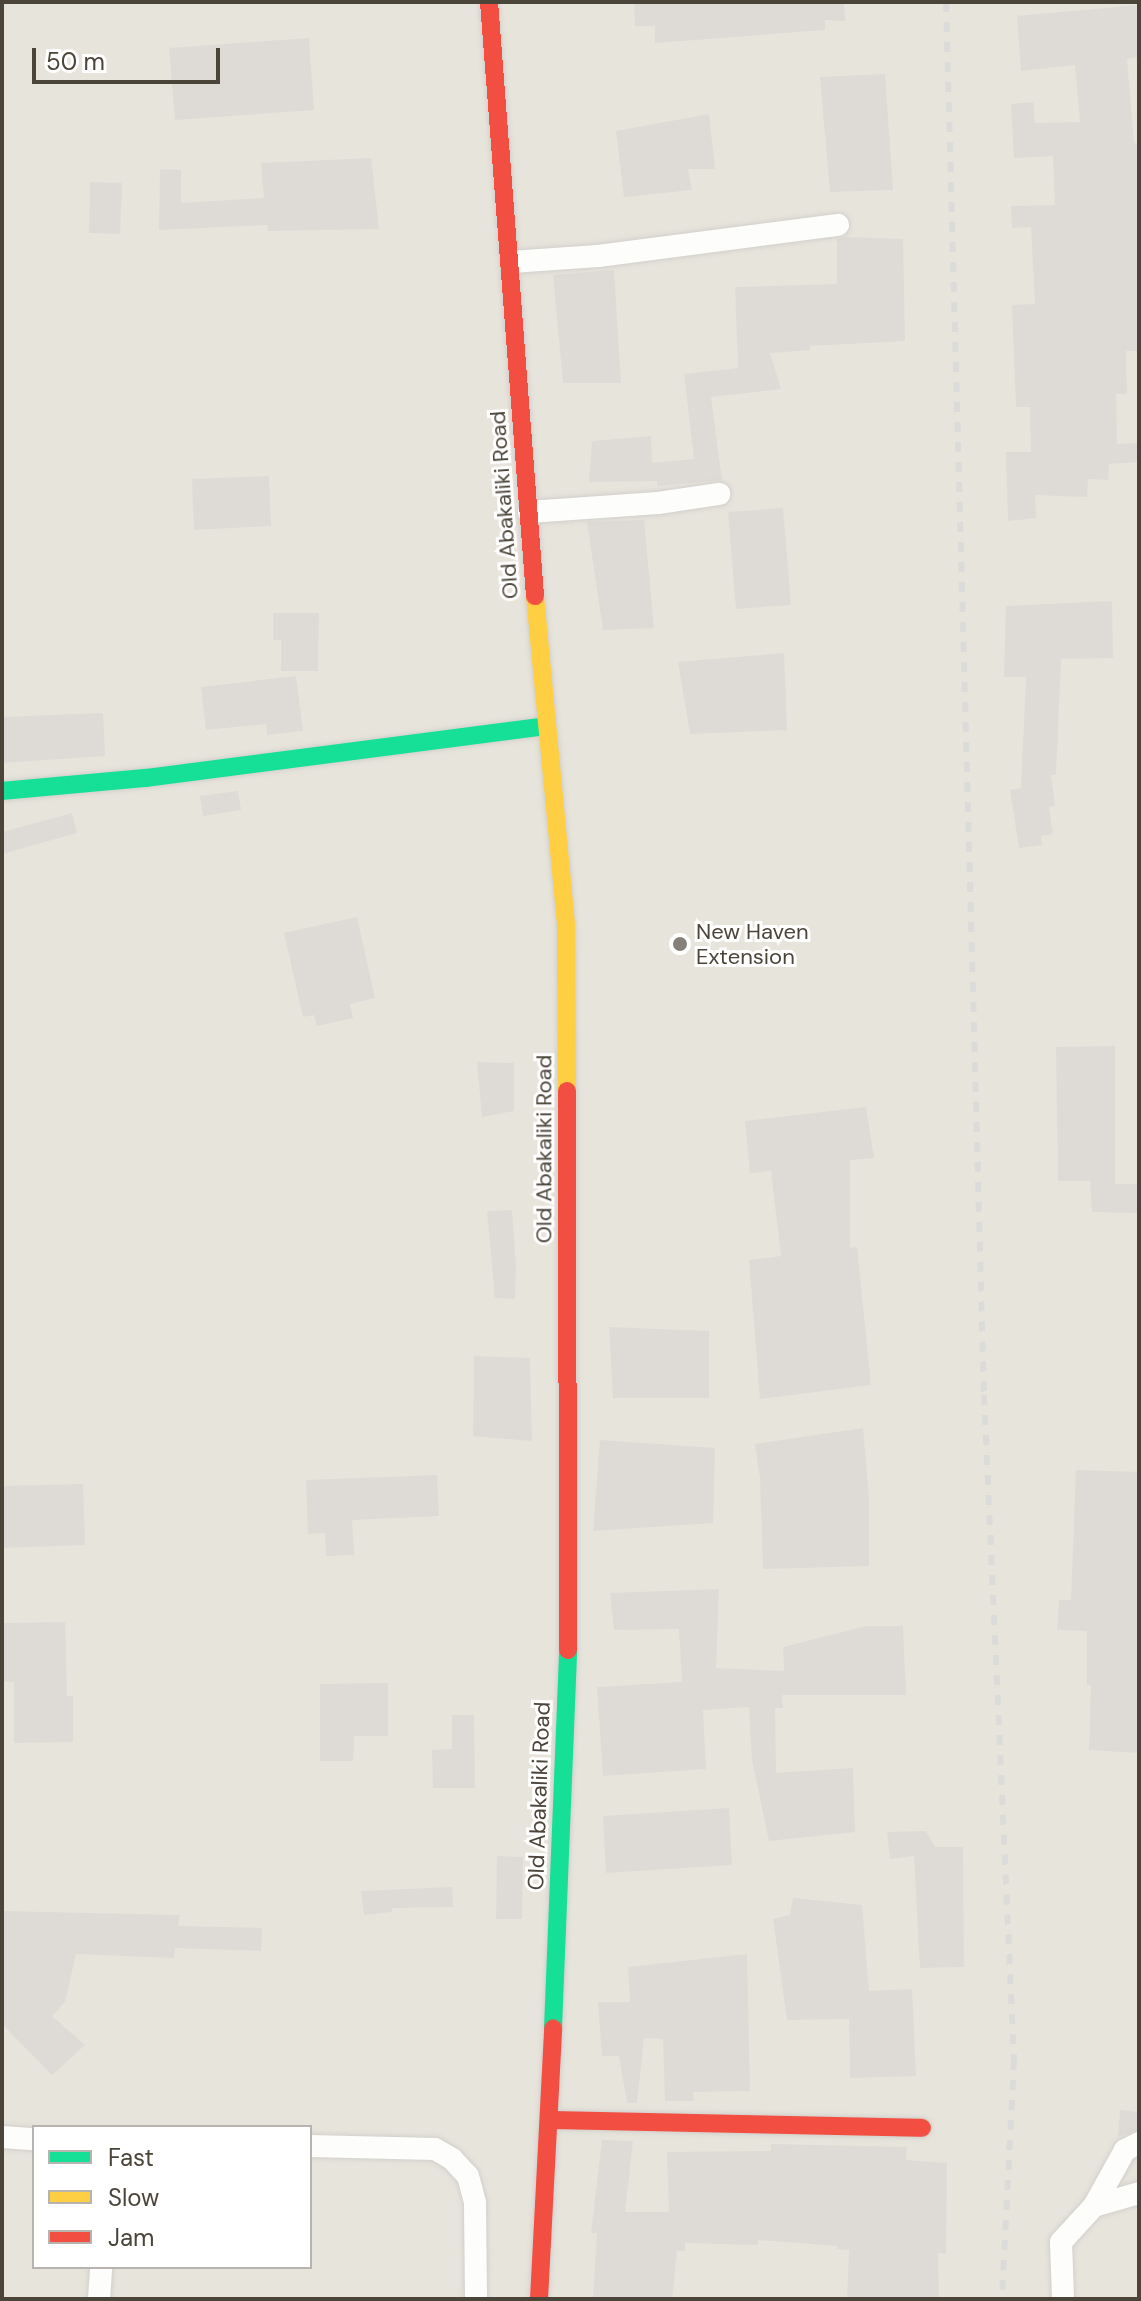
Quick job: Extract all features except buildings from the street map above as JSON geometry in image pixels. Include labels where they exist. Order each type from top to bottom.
[{"type":"main road","name":"Old Abakaliki Road","points":[[489,2],[545,726],[566,925],[570,1588],[550,2120],[539,2299]]},
{"type":"main road","points":[[2,791],[146,778],[545,726]]},
{"type":"main road","points":[[550,2120],[922,2128]]},
{"type":"street","points":[[511,262],[598,256],[838,225]]},
{"type":"street","points":[[529,512],[658,503],[719,494]]},
{"type":"street","points":[[2,2137],[32,2139]]},
{"type":"street","points":[[1063,2299],[1061,2242],[1094,2206],[1125,2150],[1139,2143]]},
{"type":"street","points":[[312,2146],[435,2149],[452,2159],[468,2176],[475,2203],[476,2299]]},
{"type":"street","points":[[1094,2206],[1139,2193]]},
{"type":"street","points":[[99,2299],[101,2269]]},
{"type":"shaded area","points":[[2,2],[1139,2],[1139,2299],[2,2299]]},
{"type":"railway","points":[[946,2],[984,1395],[1014,2060],[1002,2299]]},
{"type":"traffic: fast","points":[[2,791],[146,778],[545,726]]},
{"type":"traffic: fast","points":[[553,2028],[568,1650]]},
{"type":"traffic: slow","points":[[535,596],[566,925],[567,1091]]},
{"type":"traffic: jam","points":[[489,2],[535,596]]},
{"type":"traffic: jam","points":[[567,1091],[568,1650]]},
{"type":"traffic: jam","points":[[539,2299],[553,2028]]},
{"type":"traffic: jam","points":[[550,2120],[922,2128]]},
{"type":"place","name":"New Haven Extension","points":[[680,944]]}]
